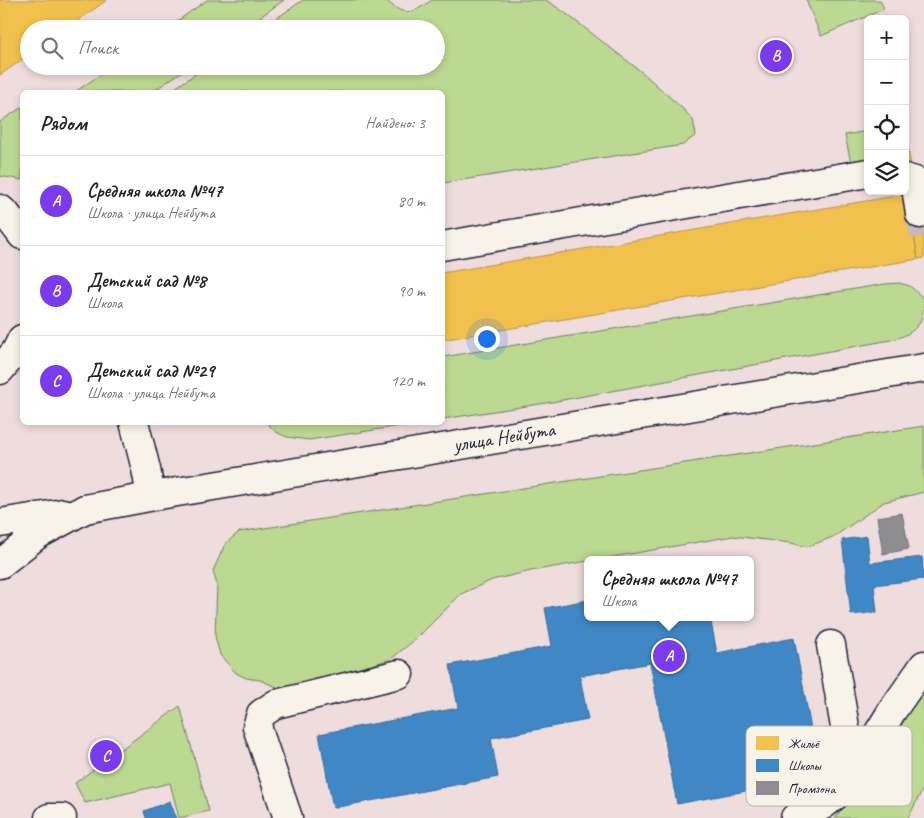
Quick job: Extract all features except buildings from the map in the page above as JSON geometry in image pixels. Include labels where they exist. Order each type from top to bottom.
[{"type":"street","points":[[445,245],[864,174]]},
{"type":"street","points":[[915,175],[920,214]]},
{"type":"street","points":[[0,209],[20,232]]},
{"type":"street","points":[[0,370],[16,351],[20,343]]},
{"type":"street","name":"улица Нейбута","points":[[0,523],[151,496],[924,368]]},
{"type":"street","points":[[135,425],[151,496]]},
{"type":"street","name":"улица Нейбута","points":[[0,564],[37,536],[85,509]]},
{"type":"street","points":[[831,645],[845,726]]},
{"type":"street","points":[[883,726],[924,665]]},
{"type":"street","points":[[288,818],[257,727],[261,714],[276,704],[400,674]]},
{"type":"street","points":[[794,818],[821,806]]},
{"type":"street","points":[[49,818],[62,818]]},
{"type":"green space","points":[[207,0],[284,0],[256,20],[179,20]]},
{"type":"green space","points":[[303,0],[386,0],[393,6],[409,12],[432,0],[546,0],[643,73],[693,120],[696,135],[683,145],[445,183],[445,90],[172,90],[194,75],[445,75],[445,20],[274,20]]},
{"type":"green space","points":[[806,0],[880,0],[884,9],[870,15],[864,15],[864,18],[821,36]]},
{"type":"green space","points":[[100,75],[177,75],[155,90],[78,90]]},
{"type":"green space","points":[[20,108],[20,180],[0,176],[0,122]]},
{"type":"green space","points":[[864,132],[864,161],[851,163],[845,135]]},
{"type":"green space","points":[[899,283],[910,286],[924,299],[923,314],[918,325],[909,333],[896,339],[546,403],[445,419],[445,357]]},
{"type":"green space","points":[[269,425],[407,425],[309,440],[287,437],[276,432]]},
{"type":"green space","points":[[924,426],[924,492],[884,502],[835,536],[807,547],[791,543],[733,536],[619,556],[584,556],[584,562],[492,580],[461,594],[417,638],[391,659],[311,682],[279,688],[236,673],[220,655],[215,636],[217,585],[213,571],[225,544],[239,532]]},
{"type":"green space","points":[[924,694],[924,787],[908,818],[835,818],[845,806],[912,806],[912,726],[897,726],[905,713]]},
{"type":"green space","points":[[180,706],[209,811],[179,818],[170,783],[85,803],[75,783]]},
{"type":"tunnel","points":[[920,214],[924,236]]},
{"type":"place","name":"Детский сад №8","points":[[776,56]]},
{"type":"place","name":"Средняя школа №47","points":[[669,656]]},
{"type":"place","name":"Детский сад №29","points":[[106,756]]}]
